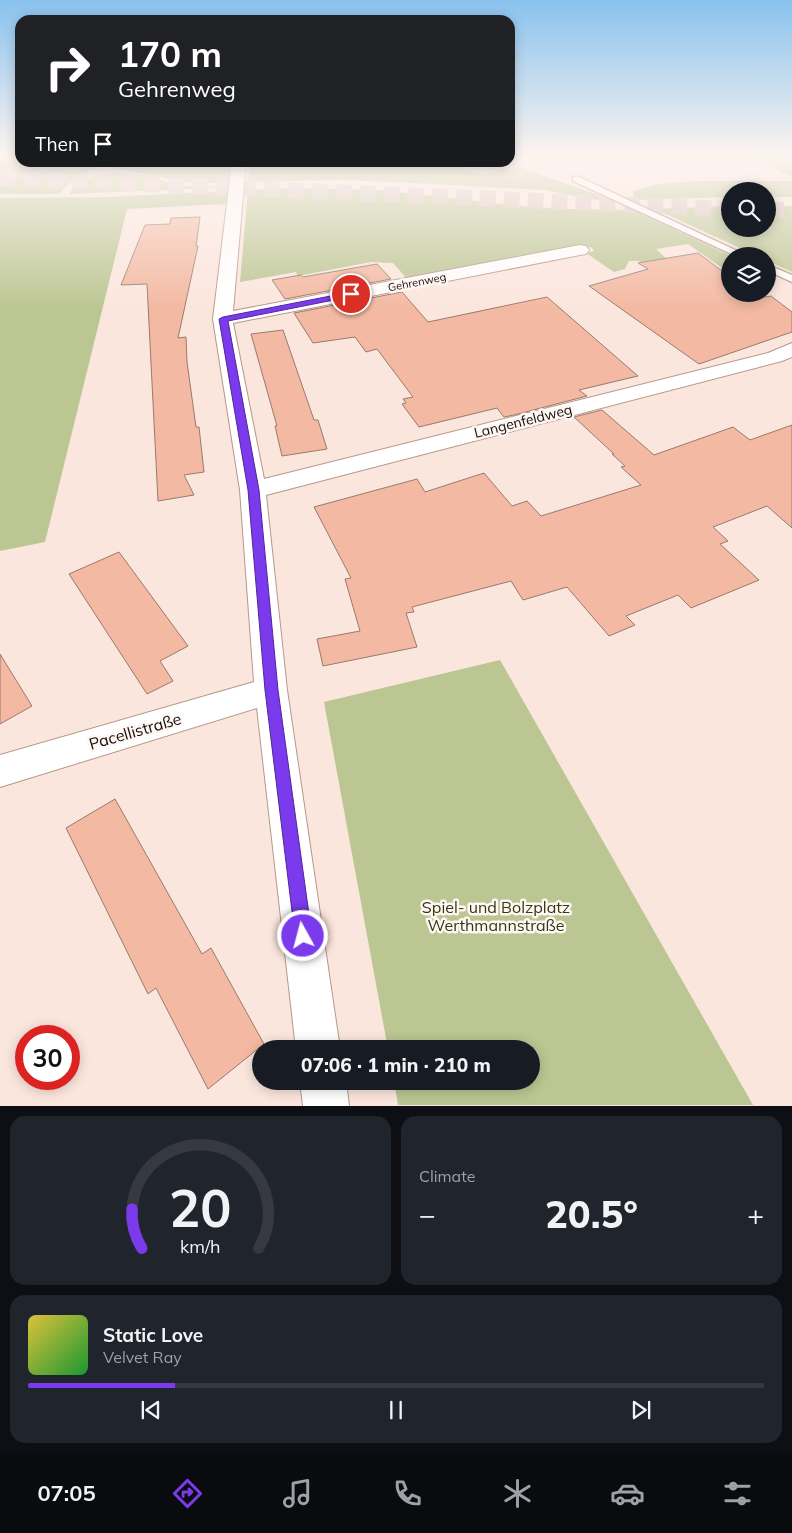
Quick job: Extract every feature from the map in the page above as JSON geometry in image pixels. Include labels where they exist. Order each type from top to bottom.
[{"type":"street","points":[[235,207],[223,319],[253,490],[271,690],[317,1040]]},
{"type":"street","name":"Gehrenweg","points":[[223,319],[580,250]]},
{"type":"street","name":"Langenfeldweg","points":[[253,490],[775,357],[792,349]]},
{"type":"street","name":"Pacellistraße","points":[[0,771],[271,690]]},
{"type":"street","points":[[323,1090],[326,1106]]},
{"type":"lane","points":[[637,207],[723,247]]},
{"type":"lane","points":[[776,272],[792,279]]},
{"type":"green space","points":[[0,207],[174,207],[127,209],[45,542],[0,551]]},
{"type":"green space","points":[[247,207],[529,207],[632,210],[721,251],[721,267],[688,244],[656,249],[670,262],[643,263],[629,261],[625,269],[614,272],[586,253],[594,251],[591,247],[409,281],[393,263],[371,262],[298,276],[296,272],[240,282]]},
{"type":"green space","points":[[721,207],[721,237],[776,237],[776,207],[792,207],[792,272],[776,265],[776,247],[737,247],[655,209]]},
{"type":"green space","name":"Spiel- und Bolzplatz Werthmannstraße","points":[[500,660],[753,1105],[398,1105],[396,1090],[540,1090],[540,1040],[386,1040],[324,702]]},
{"type":"building","points":[[200,217],[196,246],[198,246],[178,338],[186,337],[187,362],[196,427],[199,427],[204,472],[184,475],[194,495],[158,501],[147,284],[121,285],[145,225],[170,224],[171,218]]},
{"type":"building","points":[[698,253],[721,270],[721,302],[776,302],[776,300],[792,312],[792,332],[699,364],[589,286],[648,269],[638,263]]},
{"type":"building","points":[[377,264],[391,279],[285,299],[272,280],[301,275],[303,277]]},
{"type":"building","points":[[402,292],[428,322],[547,297],[638,376],[579,390],[587,396],[514,415],[504,417],[497,408],[419,427],[402,404],[406,403],[403,399],[413,397],[377,349],[366,352],[355,337],[313,343],[294,313]]},
{"type":"building","points":[[283,330],[314,420],[318,420],[327,449],[282,456],[275,426],[277,426],[251,334]]},
{"type":"building","points":[[602,410],[654,455],[733,427],[750,440],[792,425],[792,528],[767,506],[713,527],[728,541],[720,544],[759,580],[691,608],[678,595],[626,616],[635,625],[609,636],[567,587],[523,600],[511,581],[412,607],[414,612],[406,613],[417,647],[323,666],[317,639],[360,631],[345,579],[351,578],[314,507],[417,479],[425,492],[484,473],[512,506],[527,501],[541,516],[641,485],[621,467],[625,466],[612,454],[614,454],[574,417]]},
{"type":"building","points":[[119,552],[188,646],[160,661],[173,681],[147,694],[69,574]]},
{"type":"building","points":[[0,654],[32,706],[0,724]]},
{"type":"building","points":[[115,799],[202,954],[211,948],[262,1040],[252,1040],[252,1054],[208,1089],[156,988],[148,994],[66,828]]},
{"type":"tunnel","points":[[674,207],[721,209]]},
{"type":"tunnel","points":[[776,210],[792,210]]},
{"type":"route","points":[[303,936],[271,690],[253,490],[223,319],[351,294]]}]
